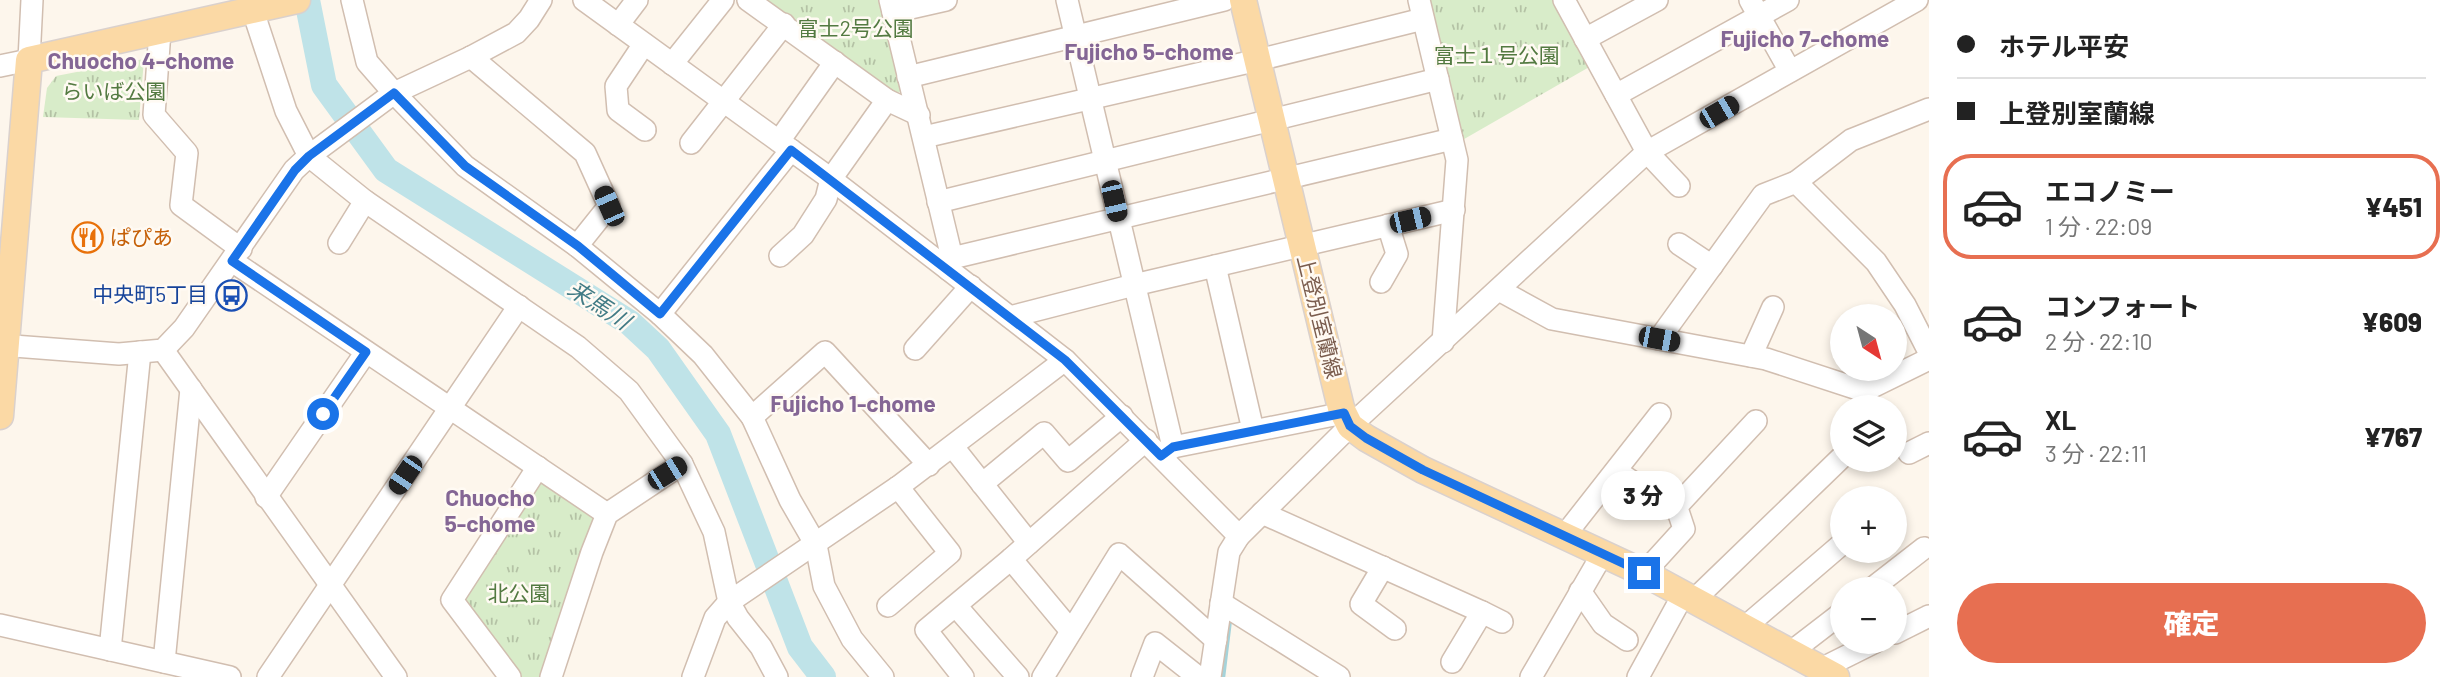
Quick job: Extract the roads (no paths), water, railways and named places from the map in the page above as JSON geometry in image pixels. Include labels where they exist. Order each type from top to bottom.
[{"type":"main road","points":[[0,416],[7,237],[29,60],[160,31],[255,5],[297,0]]},
{"type":"main road","name":"上登別室蘭線","points":[[1243,0],[1347,420]]},
{"type":"main road","points":[[1347,420],[1366,438],[1423,470],[1644,573],[1829,673]]},
{"type":"street","points":[[0,66],[29,60],[32,0]]},
{"type":"street","points":[[352,0],[367,62],[388,97],[465,166],[578,246],[660,314],[703,355],[752,417],[790,500],[824,586],[852,639],[883,677]]},
{"type":"street","points":[[3,345],[119,354],[163,350],[184,328],[295,170],[315,151],[388,97],[516,33],[530,19],[541,0]]},
{"type":"street","points":[[584,0],[950,264],[971,286],[1065,360],[1146,440],[1167,452],[1238,536]]},
{"type":"street","points":[[618,25],[638,0]]},
{"type":"street","points":[[672,64],[723,0]]},
{"type":"street","points":[[748,0],[887,100],[919,115]]},
{"type":"street","points":[[946,0],[892,6],[924,137],[950,264]]},
{"type":"street","points":[[1067,0],[1134,285],[1167,452]]},
{"type":"street","points":[[908,77],[1224,0]]},
{"type":"street","points":[[1564,0],[1647,152],[1679,187]]},
{"type":"street","points":[[1585,39],[1657,0]]},
{"type":"street","points":[[1616,95],[1754,8],[1788,0]]},
{"type":"street","points":[[1210,677],[1228,552],[1238,536],[1347,420],[1443,342],[1647,152],[1917,0]]},
{"type":"street","points":[[255,5],[286,111],[315,151],[365,201],[578,347],[629,391],[682,464],[714,532],[736,597],[738,618],[761,648],[777,677]]},
{"type":"street","points":[[1754,8],[1790,71]]},
{"type":"street","points":[[924,137],[1258,60],[1421,9],[1457,160],[1443,342]]},
{"type":"street","points":[[691,143],[783,23]]},
{"type":"street","points":[[160,31],[154,115],[187,153],[181,205],[237,255],[366,352],[607,514]]},
{"type":"street","points":[[644,44],[615,86],[618,110],[645,130]]},
{"type":"street","points":[[471,57],[585,153],[609,206],[578,246]]},
{"type":"street","points":[[660,314],[785,145],[835,62]]},
{"type":"street","points":[[938,202],[1438,79]]},
{"type":"street","points":[[780,256],[803,235],[826,199],[831,179],[887,100]]},
{"type":"street","points":[[1659,339],[1763,195],[1796,182],[1851,140],[1929,109]]},
{"type":"street","points":[[950,264],[1286,178],[1452,139]]},
{"type":"street","points":[[1796,182],[1876,262],[1905,305],[1929,352]]},
{"type":"street","points":[[339,243],[365,201]]},
{"type":"street","points":[[1010,317],[1454,209]]},
{"type":"street","points":[[1381,282],[1397,254],[1388,225]]},
{"type":"street","points":[[1679,244],[1712,266]]},
{"type":"street","points":[[1215,266],[1253,430]]},
{"type":"street","points":[[915,349],[971,286]]},
{"type":"street","points":[[1499,289],[1552,319],[1751,356],[1848,395]]},
{"type":"street","points":[[268,677],[519,306]]},
{"type":"street","points":[[1751,356],[1773,307]]},
{"type":"street","points":[[163,350],[396,677]]},
{"type":"street","points":[[110,650],[140,352]]},
{"type":"street","points":[[267,497],[366,352]]},
{"type":"street","points":[[752,417],[825,352],[929,465]]},
{"type":"street","points":[[1859,395],[1929,359]]},
{"type":"street","points":[[693,677],[715,618],[736,597],[929,465],[1065,360]]},
{"type":"street","points":[[150,665],[191,389]]},
{"type":"street","points":[[1565,535],[1660,414]]},
{"type":"street","points":[[982,484],[1044,433],[1068,461],[1122,416]]},
{"type":"street","points":[[1167,452],[1253,430],[1347,420]]},
{"type":"street","points":[[1644,573],[1684,529],[1678,505],[1756,421]]},
{"type":"street","points":[[963,677],[926,631],[1146,440]]},
{"type":"street","points":[[1909,453],[1929,443]]},
{"type":"street","points":[[953,447],[1029,543]]},
{"type":"street","points":[[551,677],[607,514],[682,464]]},
{"type":"street","points":[[510,677],[452,600],[538,467]]},
{"type":"street","points":[[1638,677],[1690,596],[1830,468]]},
{"type":"street","points":[[1616,471],[1642,488]]},
{"type":"street","points":[[888,606],[950,554],[898,487]]},
{"type":"street","points":[[1262,513],[1502,622]]},
{"type":"street","points":[[1887,577],[1924,548]]},
{"type":"street","points":[[1531,677],[1603,553]]},
{"type":"street","points":[[1042,677],[1119,554],[1216,640]]},
{"type":"street","points":[[1745,627],[1830,554]]},
{"type":"street","points":[[1011,559],[1070,631]]},
{"type":"street","points":[[1383,567],[1361,604],[1395,629]]},
{"type":"street","points":[[1580,591],[1603,624],[1627,640]]},
{"type":"street","points":[[1221,603],[1339,677]]},
{"type":"street","points":[[956,606],[1018,677]]},
{"type":"street","points":[[1452,662],[1482,612]]},
{"type":"street","points":[[1907,627],[1929,616]]},
{"type":"street","points":[[1791,652],[1830,621]]},
{"type":"street","points":[[0,625],[110,650],[150,665],[230,677]]},
{"type":"street","points":[[1142,677],[1155,643],[1198,677]]},
{"type":"street","points":[[1829,673],[1857,654]]},
{"type":"waterway","name":"来馬川","points":[[307,0],[324,85],[386,170],[630,323],[658,349],[718,434],[800,647],[823,677]]},
{"type":"waterway","points":[[1223,677],[1230,619]]},
{"type":"place","name":"ぱぴあ","points":[[87,238]]},
{"type":"place","name":"中央町5丁目","points":[[231,295]]},
{"type":"district","name":"Fujicho 7-chome","points":[[1805,39]]},
{"type":"district","name":"Fujicho 5-chome","points":[[1149,52]]},
{"type":"district","name":"Chuocho 4-chome","points":[[141,61]]},
{"type":"district","name":"Fujicho 1-chome","points":[[853,404]]},
{"type":"district","name":"Chuocho 5-chome","points":[[490,511]]},
{"type":"park label","name":"富士2号公園","points":[[856,29]]},
{"type":"park label","name":"富士１号公園","points":[[1497,56]]},
{"type":"park label","name":"らいば公園","points":[[114,92]]},
{"type":"park label","name":"北公園","points":[[519,594]]}]
